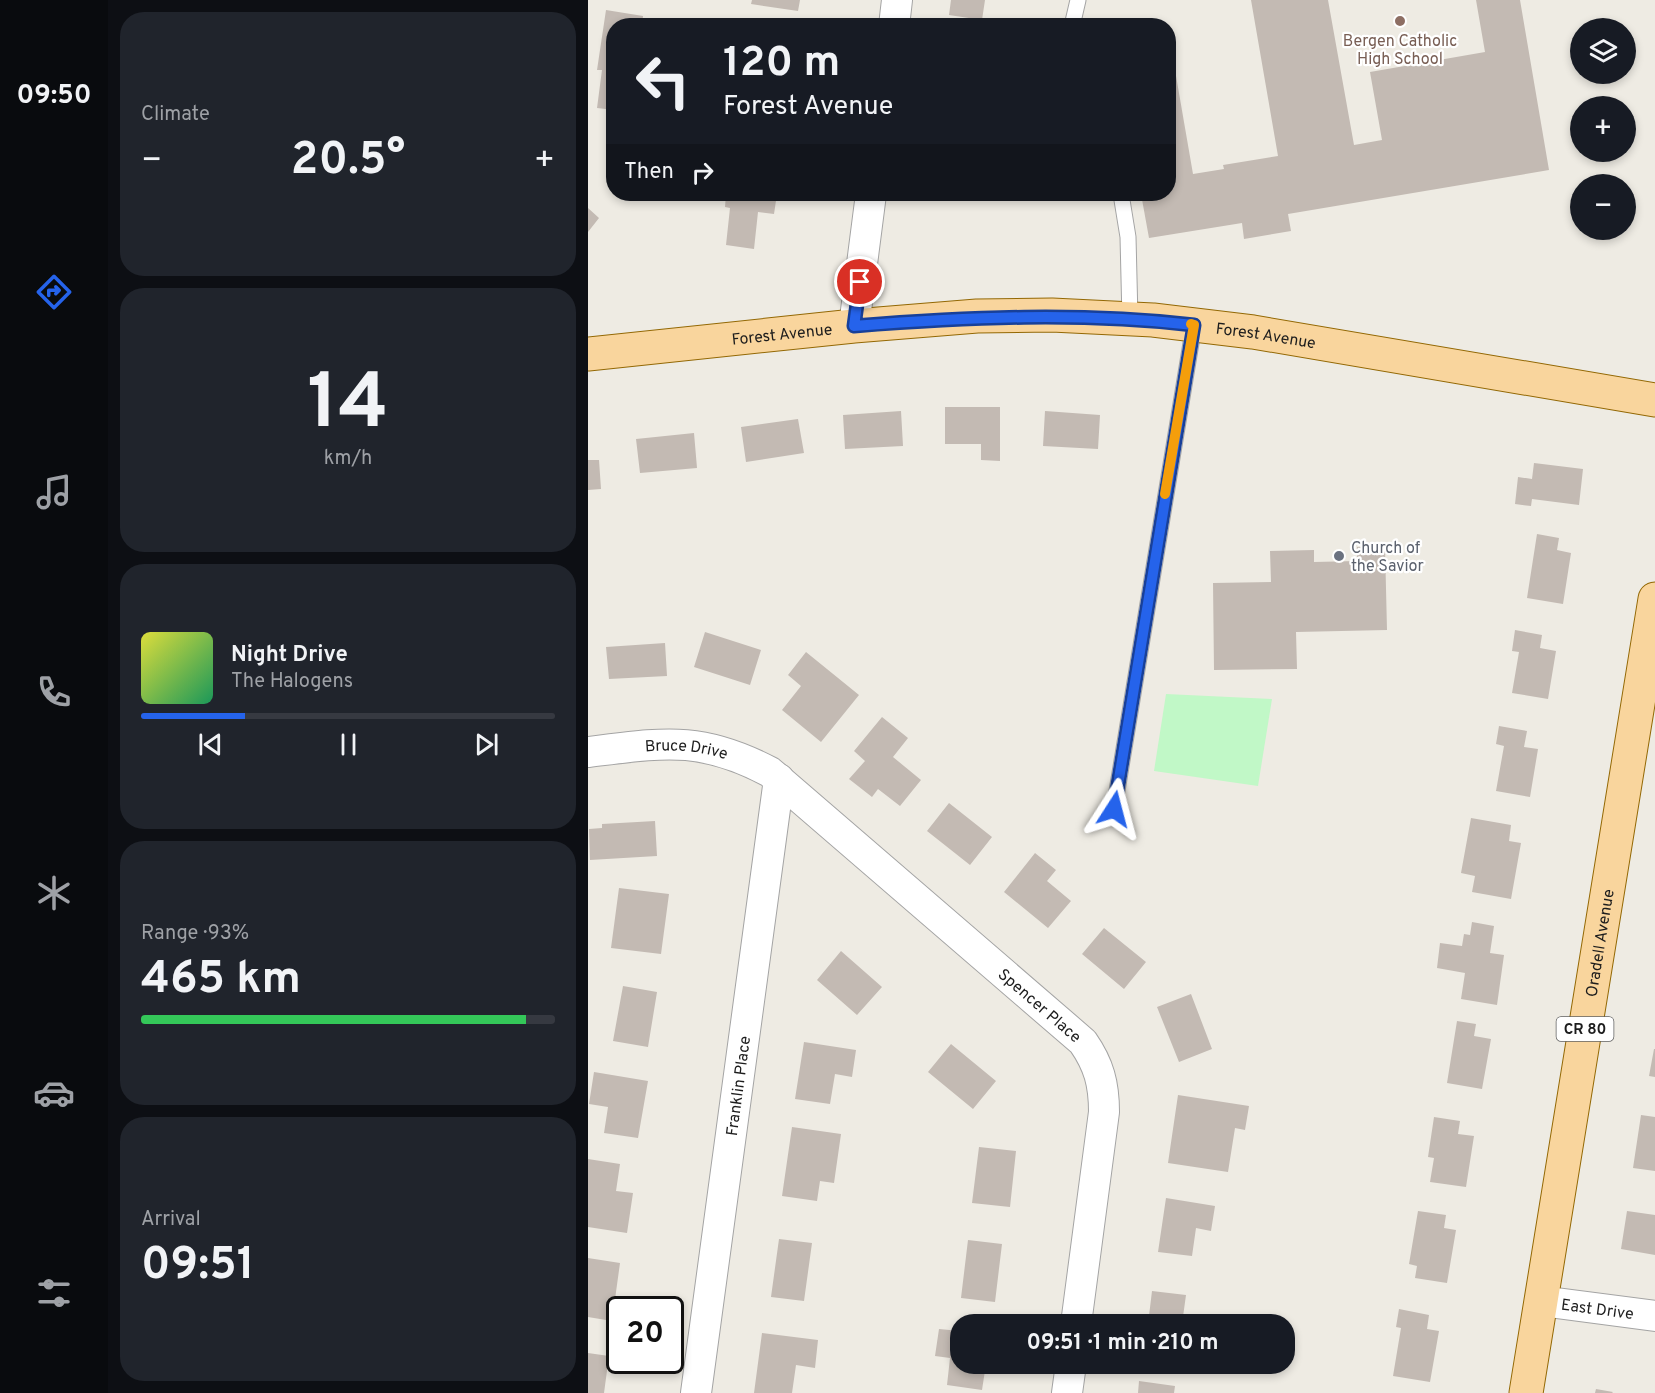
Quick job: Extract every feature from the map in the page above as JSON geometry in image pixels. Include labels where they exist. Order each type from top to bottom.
[{"type":"main road","name":"Forest Avenue","points":[[588,354],[854,326],[977,316],[1130,319],[1253,332],[1655,400]]},
{"type":"main road","name":"Oradell Avenue","points":[[1526,1393],[1655,599]]},
{"type":"street","points":[[895,18],[897,0]]},
{"type":"street","points":[[854,326],[871,201]]},
{"type":"street","name":"Bruce Drive","points":[[588,752],[669,742],[706,746],[739,756],[779,779]]},
{"type":"street","name":"Spencer Place","points":[[779,779],[1083,1042],[1096,1061],[1104,1087],[1104,1112],[1077,1314]]},
{"type":"street","name":"Franklin Place","points":[[696,1393],[779,779]]},
{"type":"street","name":"East Drive","points":[[1541,1301],[1655,1316]]},
{"type":"street","points":[[1067,1393],[1070,1374]]},
{"type":"lane","points":[[1074,18],[1078,0]]},
{"type":"lane","points":[[1122,201],[1128,237],[1130,319]]},
{"type":"lane","points":[[1114,809],[1194,325]]},
{"type":"green space","points":[[1166,694],[1272,699],[1258,786],[1154,771]]},
{"type":"building","points":[[752,0],[800,0],[798,11],[751,4]]},
{"type":"building","points":[[951,0],[985,0],[982,18],[949,15]]},
{"type":"building","points":[[1251,0],[1328,0],[1354,145],[1382,140],[1370,72],[1485,52],[1476,0],[1520,0],[1549,170],[1288,214],[1291,231],[1244,239],[1242,223],[1149,238],[1142,201],[1176,201],[1176,76],[1193,174],[1224,169],[1223,165],[1278,156]]},
{"type":"building","points":[[606,10],[643,16],[643,18],[606,18],[606,109],[597,108],[602,70],[597,70]]},
{"type":"building","points":[[725,201],[776,201],[774,214],[758,212],[754,249],[726,245],[730,208],[725,207]]},
{"type":"building","points":[[588,208],[599,218],[588,232]]},
{"type":"building","points":[[945,407],[1000,407],[1000,461],[981,460],[981,444],[945,444]]},
{"type":"building","points":[[901,411],[903,446],[845,449],[843,415]]},
{"type":"building","points":[[1045,411],[1100,415],[1098,449],[1043,446]]},
{"type":"building","points":[[798,419],[804,453],[746,462],[741,427]]},
{"type":"building","points":[[694,433],[697,468],[640,473],[636,439]]},
{"type":"building","points":[[588,460],[599,460],[601,489],[588,490]]},
{"type":"building","points":[[1534,463],[1583,469],[1579,505],[1532,499],[1531,506],[1515,504],[1518,477],[1532,479]]},
{"type":"building","points":[[1537,534],[1559,538],[1557,550],[1571,553],[1563,604],[1527,598]]},
{"type":"building","points":[[1357,547],[1385,547],[1387,630],[1296,632],[1297,669],[1214,670],[1213,583],[1271,582],[1270,551],[1314,550],[1314,562],[1357,561]]},
{"type":"building","points":[[1515,630],[1542,635],[1540,648],[1556,651],[1548,699],[1512,693],[1519,652],[1512,651]]},
{"type":"building","points":[[705,632],[761,650],[750,685],[694,667]]},
{"type":"building","points":[[665,643],[667,676],[609,679],[606,647]]},
{"type":"building","points":[[806,652],[859,695],[821,742],[782,710],[801,686],[788,675]]},
{"type":"building","points":[[882,717],[908,738],[893,757],[921,780],[900,806],[878,789],[872,797],[849,779],[865,761],[854,751]]},
{"type":"building","points":[[1499,726],[1527,731],[1524,747],[1538,749],[1530,797],[1496,791],[1504,746],[1496,744]]},
{"type":"building","points":[[949,803],[992,837],[970,865],[927,831]]},
{"type":"building","points":[[1471,818],[1511,825],[1509,841],[1521,843],[1511,899],[1472,892],[1475,876],[1461,873]]},
{"type":"building","points":[[655,821],[657,856],[590,860],[589,829],[602,828],[602,824]]},
{"type":"building","points":[[1035,853],[1056,870],[1047,881],[1071,901],[1048,928],[1004,892]]},
{"type":"building","points":[[619,888],[669,894],[661,954],[611,948]]},
{"type":"building","points":[[1472,922],[1494,926],[1490,953],[1504,955],[1497,1005],[1461,999],[1465,973],[1437,968],[1440,943],[1462,946],[1464,934],[1470,935]]},
{"type":"building","points":[[1104,928],[1146,962],[1124,989],[1082,954]]},
{"type":"building","points":[[841,951],[882,987],[857,1015],[817,980]]},
{"type":"building","points":[[623,986],[657,992],[648,1047],[613,1041]]},
{"type":"building","points":[[1191,994],[1212,1049],[1179,1062],[1157,1007]]},
{"type":"building","points":[[1457,1021],[1476,1024],[1474,1036],[1491,1039],[1482,1089],[1447,1083]]},
{"type":"building","points":[[804,1042],[856,1050],[852,1077],[835,1074],[830,1104],[795,1099]]},
{"type":"building","points":[[951,1044],[996,1081],[973,1109],[928,1072]]},
{"type":"building","points":[[1655,1049],[1655,1077],[1649,1076]]},
{"type":"building","points":[[594,1072],[648,1081],[638,1138],[604,1133],[608,1107],[589,1104]]},
{"type":"building","points":[[1178,1095],[1249,1106],[1245,1130],[1235,1128],[1228,1172],[1168,1163]]},
{"type":"building","points":[[1641,1115],[1655,1117],[1655,1171],[1633,1168]]},
{"type":"building","points":[[1434,1117],[1460,1121],[1458,1134],[1474,1136],[1466,1187],[1430,1182],[1434,1158],[1428,1157]]},
{"type":"building","points":[[792,1127],[841,1134],[834,1183],[820,1181],[817,1201],[782,1196]]},
{"type":"building","points":[[979,1147],[1016,1151],[1010,1207],[972,1203]]},
{"type":"building","points":[[588,1159],[620,1164],[616,1191],[633,1193],[627,1233],[588,1227]]},
{"type":"building","points":[[1166,1198],[1215,1206],[1211,1231],[1196,1228],[1192,1256],[1158,1252]]},
{"type":"building","points":[[1418,1211],[1446,1215],[1444,1228],[1456,1230],[1447,1283],[1415,1278],[1417,1266],[1409,1264]]},
{"type":"building","points":[[1627,1211],[1655,1215],[1655,1255],[1621,1249]]},
{"type":"building","points":[[779,1239],[812,1243],[804,1301],[771,1297]]},
{"type":"building","points":[[968,1240],[1002,1244],[995,1302],[961,1298]]},
{"type":"building","points":[[588,1258],[620,1263],[615,1296],[606,1296],[606,1320],[588,1317]]},
{"type":"building","points":[[1152,1291],[1186,1295],[1183,1314],[1149,1314]]},
{"type":"building","points":[[1399,1309],[1429,1315],[1427,1329],[1439,1331],[1430,1382],[1393,1376],[1401,1328],[1396,1327]]},
{"type":"building","points":[[939,1329],[950,1330],[950,1358],[935,1356]]},
{"type":"building","points":[[762,1333],[818,1340],[815,1368],[796,1365],[792,1393],[754,1393]]},
{"type":"building","points":[[588,1353],[606,1356],[604,1393],[588,1393]]},
{"type":"building","points":[[950,1358],[950,1374],[984,1374],[982,1390],[947,1385]]},
{"type":"building","points":[[1139,1381],[1175,1386],[1174,1393],[1138,1393]]},
{"type":"building","points":[[1596,1389],[1613,1392],[1595,1393]]},
{"type":"slow traffic","points":[[1165,494],[1189,343],[1194,325],[1191,324]]},
{"type":"place","name":"Bergen Catholic High School","points":[[1400,21]]},
{"type":"place","name":"Church of the Savior","points":[[1339,556]]},
{"type":"route","points":[[860,282],[854,326],[977,316],[1052,315],[1153,320],[1194,325],[1189,343],[1114,809]]}]
